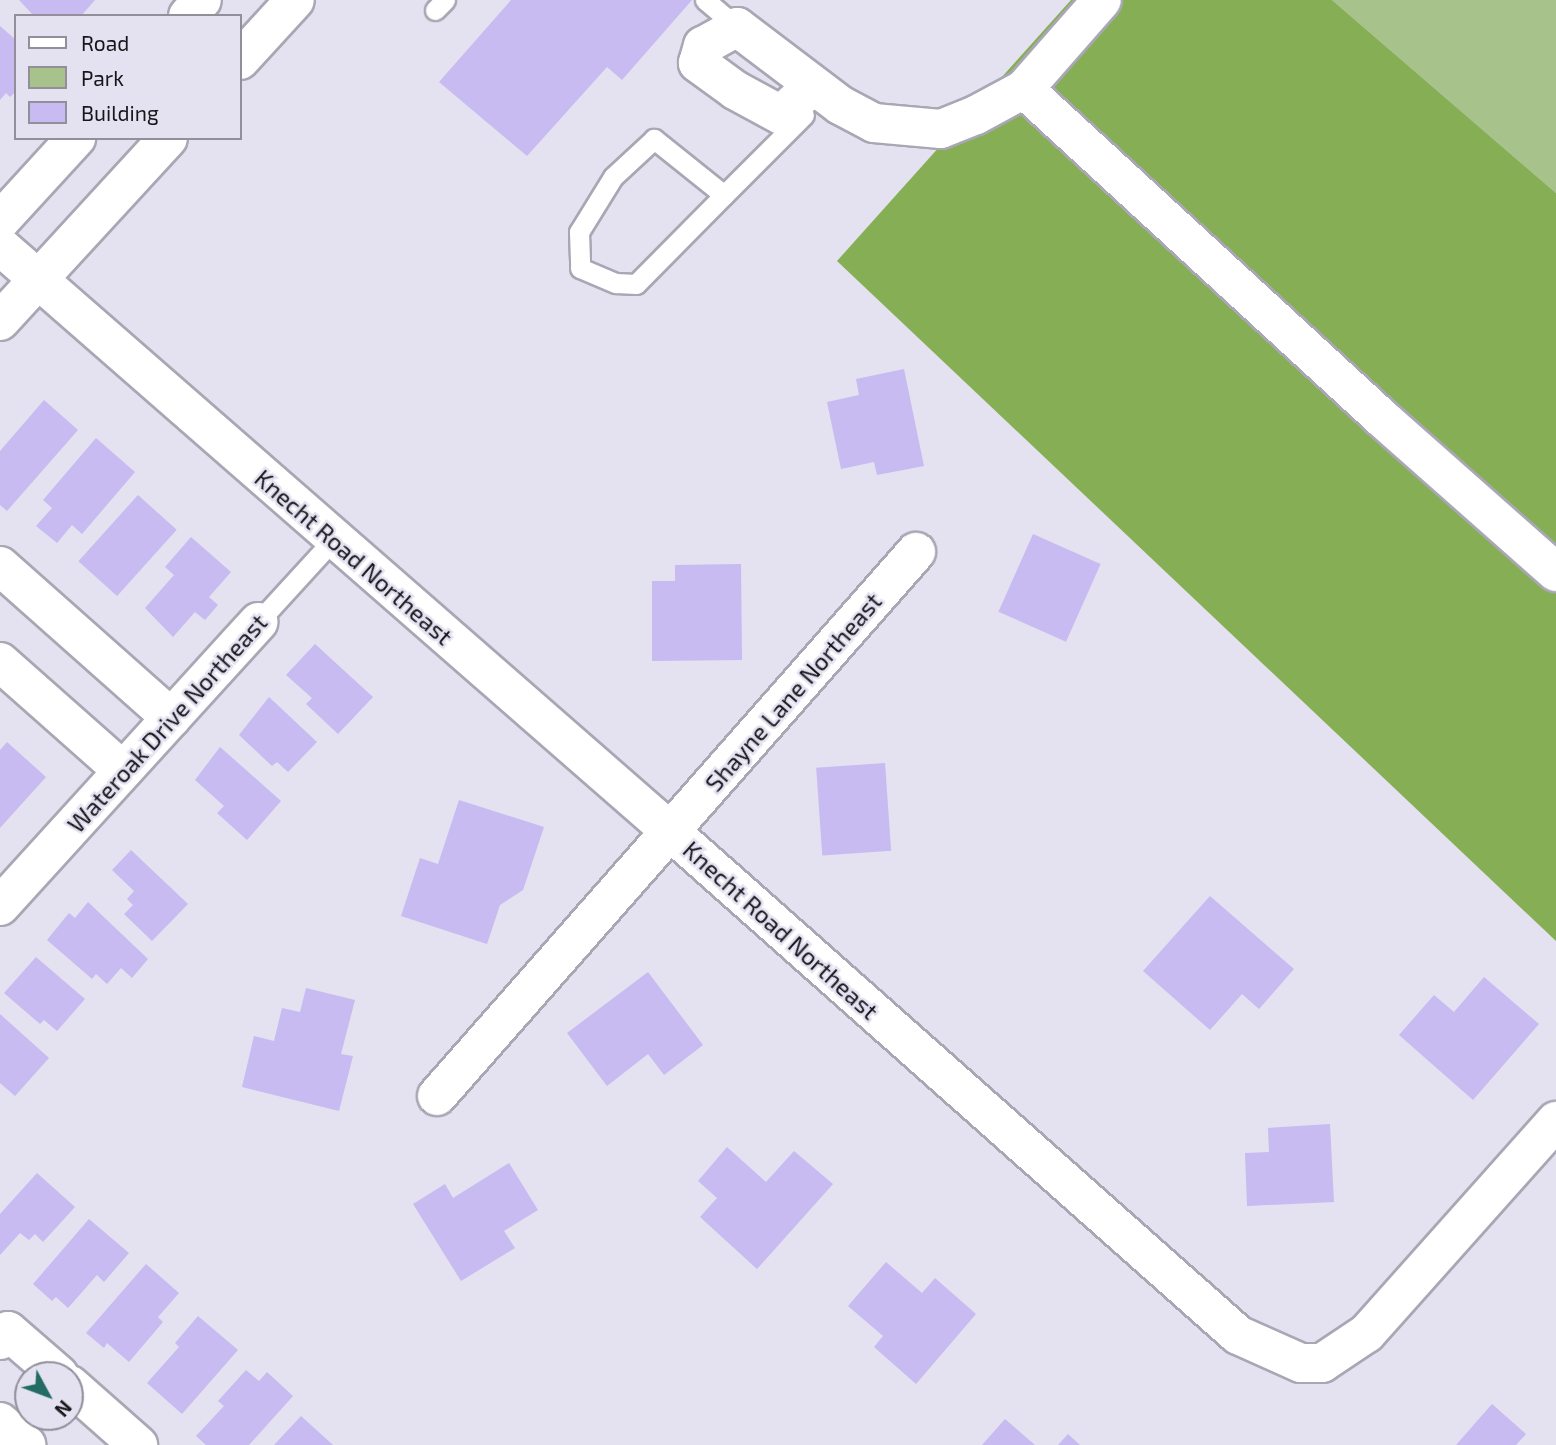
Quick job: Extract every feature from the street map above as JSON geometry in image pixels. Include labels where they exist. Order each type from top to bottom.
[{"type":"street","points":[[190,14],[202,0]]},
{"type":"street","points":[[242,58],[295,0]]},
{"type":"street","points":[[818,90],[781,115],[735,90],[698,63],[703,46],[737,27],[818,90],[874,122],[941,129],[976,115],[1024,89],[1102,0]]},
{"type":"street","points":[[1024,89],[1362,401],[1556,572]]},
{"type":"street","points":[[0,221],[74,140]]},
{"type":"street","points":[[0,321],[165,140]]},
{"type":"street","name":"Knecht Road Northeast","points":[[0,246],[333,540],[670,831],[1238,1335],[1301,1363],[1322,1363],[1367,1333],[1556,1121]]},
{"type":"street","name":"Shayne Lane Northeast","points":[[438,1096],[916,552]]},
{"type":"street","points":[[0,566],[171,718]]},
{"type":"street","name":"Wateroak Drive Northeast","points":[[0,906],[258,622]]},
{"type":"street","points":[[0,662],[123,771]]},
{"type":"street","points":[[0,1340],[8,1331],[43,1361]]},
{"type":"street","points":[[84,1397],[138,1445]]},
{"type":"street","points":[[0,1423],[26,1445]]},
{"type":"lane","points":[[705,0],[737,27]]},
{"type":"lane","points":[[724,195],[654,139],[613,177],[579,232],[580,268],[616,283],[636,284],[724,195],[818,90]]},
{"type":"lane","name":"Wateroak Drive Northeast","points":[[258,622],[333,540]]},
{"type":"green space","points":[[1071,0],[1332,0],[1556,193],[1556,941],[837,261]]},
{"type":"green space","points":[[1332,0],[1556,0],[1556,193]]},
{"type":"building","points":[[19,0],[95,0],[83,14],[32,14]]},
{"type":"building","points":[[511,0],[692,0],[622,80],[607,67],[527,156],[439,82]]},
{"type":"building","points":[[0,26],[14,38],[14,93],[10,97],[6,93],[0,100]]},
{"type":"building","points":[[904,369],[924,466],[877,475],[874,462],[841,469],[827,402],[859,395],[856,379]]},
{"type":"building","points":[[44,400],[78,430],[7,511],[0,505],[0,451]]},
{"type":"building","points":[[96,438],[135,472],[82,534],[72,525],[57,543],[36,526],[52,508],[43,500]]},
{"type":"building","points":[[138,495],[177,530],[117,596],[78,561]]},
{"type":"building","points":[[1033,534],[1101,564],[1066,642],[998,612]]},
{"type":"building","points":[[191,537],[231,572],[209,597],[218,605],[205,620],[195,612],[173,637],[145,608],[174,575],[165,567]]},
{"type":"building","points":[[741,564],[742,660],[652,661],[652,581],[675,581],[675,565]]},
{"type":"building","points":[[315,644],[373,697],[338,734],[306,704],[312,698],[286,675]]},
{"type":"building","points":[[269,697],[317,742],[288,772],[277,762],[272,766],[239,735]]},
{"type":"building","points":[[7,742],[46,777],[0,828],[0,750]]},
{"type":"building","points":[[220,747],[281,801],[247,840],[217,813],[224,806],[195,780]]},
{"type":"building","points":[[885,763],[891,851],[822,856],[816,768]]},
{"type":"building","points":[[459,800],[544,827],[523,890],[500,905],[487,944],[401,916],[420,858],[438,864]]},
{"type":"building","points":[[131,850],[188,904],[152,941],[124,914],[133,905],[127,899],[134,891],[112,870]]},
{"type":"building","points":[[1210,896],[1294,969],[1259,1009],[1242,994],[1210,1030],[1143,971]]},
{"type":"building","points":[[88,902],[148,959],[132,978],[121,968],[107,984],[96,974],[92,979],[47,940],[69,913],[75,918]]},
{"type":"building","points":[[36,957],[85,999],[57,1031],[44,1020],[40,1024],[4,993]]},
{"type":"building","points":[[648,972],[703,1045],[664,1075],[648,1054],[607,1086],[567,1033]]},
{"type":"building","points":[[1484,977],[1539,1024],[1473,1100],[1399,1035],[1434,995],[1454,1012]]},
{"type":"building","points":[[306,988],[355,1000],[341,1054],[353,1056],[339,1111],[242,1087],[254,1036],[274,1041],[282,1008],[300,1012]]},
{"type":"building","points":[[0,1014],[49,1058],[15,1096],[0,1083]]},
{"type":"building","points":[[1330,1124],[1334,1202],[1247,1206],[1245,1153],[1269,1152],[1268,1128]]},
{"type":"building","points":[[727,1147],[766,1182],[794,1151],[833,1184],[757,1269],[700,1217],[717,1198],[698,1181]]},
{"type":"building","points":[[509,1163],[538,1210],[504,1231],[515,1248],[461,1281],[413,1204],[445,1184],[453,1198]]},
{"type":"building","points":[[37,1173],[75,1207],[43,1242],[35,1234],[29,1240],[20,1233],[0,1255],[0,1214]]},
{"type":"building","points":[[89,1219],[129,1253],[104,1282],[97,1275],[68,1308],[56,1297],[52,1301],[33,1284]]},
{"type":"building","points":[[886,1262],[922,1293],[935,1278],[976,1314],[916,1384],[874,1347],[883,1336],[848,1306]]},
{"type":"building","points":[[146,1264],[179,1293],[158,1317],[163,1322],[129,1362],[107,1343],[104,1348],[86,1333]]},
{"type":"building","points":[[198,1316],[238,1350],[182,1414],[147,1383],[179,1347],[175,1343]]},
{"type":"building","points":[[246,1370],[259,1381],[267,1372],[293,1396],[249,1445],[206,1445],[196,1436],[224,1406],[218,1401]]},
{"type":"building","points":[[1492,1404],[1526,1434],[1516,1445],[1456,1445]]},
{"type":"building","points":[[301,1416],[333,1445],[274,1445]]},
{"type":"building","points":[[1005,1419],[1035,1445],[982,1445]]},
{"type":"building","points":[[1068,1434],[1080,1445],[1058,1445]]}]
